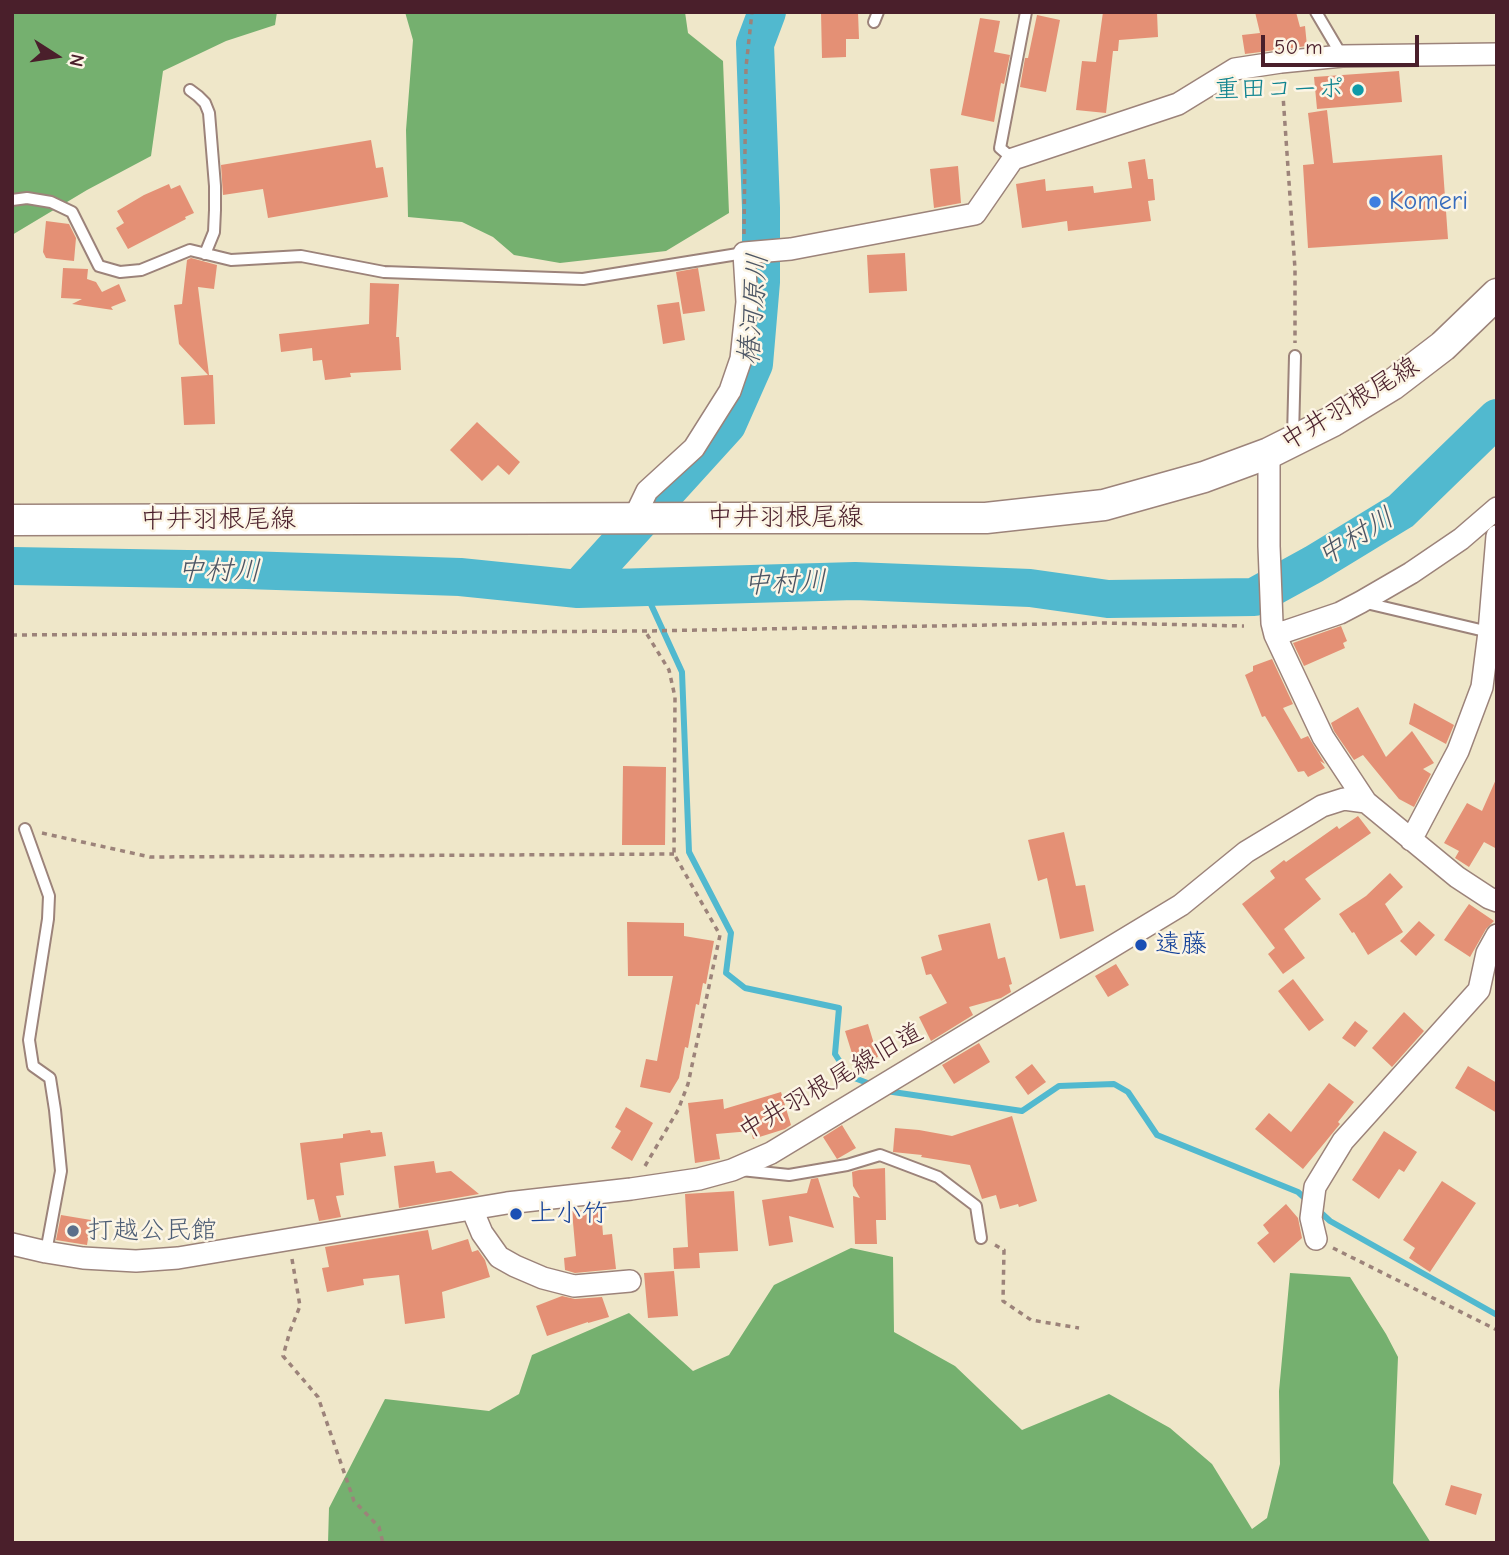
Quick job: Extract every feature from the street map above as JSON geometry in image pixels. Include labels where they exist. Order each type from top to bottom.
[{"type":"main road","name":"中井羽根尾線","points":[[12,520],[986,518],[1104,505],[1203,477],[1281,447],[1332,421],[1392,386],[1443,346],[1497,294]]},
{"type":"street","points":[[634,518],[647,491],[694,449],[730,391],[743,348],[749,252],[791,249],[975,214],[1013,159],[1178,104],[1235,69],[1342,56],[1497,54]]},
{"type":"street","points":[[1281,447],[1269,546],[1274,629],[1323,737],[1366,802],[1457,877],[1497,901]]},
{"type":"street","points":[[1274,629],[1340,613],[1362,602],[1412,573],[1497,508]]},
{"type":"street","points":[[1411,840],[1458,751],[1482,687],[1494,609],[1497,536]]},
{"type":"street","name":"中井羽根尾線旧道","points":[[12,1244],[83,1258],[177,1258],[507,1203],[699,1179],[732,1170],[771,1153],[1170,913],[1246,852],[1322,806],[1344,799],[1366,802]]},
{"type":"street","points":[[1316,1239],[1311,1218],[1315,1187],[1343,1141],[1479,990],[1487,953],[1497,935]]},
{"type":"street","points":[[472,1209],[482,1233],[499,1257],[515,1266],[543,1278],[574,1286],[630,1281]]},
{"type":"lane","points":[[1013,159],[1000,148],[1026,12]]},
{"type":"lane","points":[[1316,12],[1342,56]]},
{"type":"lane","points":[[190,90],[205,103],[209,113],[215,186],[214,232],[205,254]]},
{"type":"lane","points":[[12,200],[27,198],[51,202],[72,212],[99,266],[120,272],[141,270],[190,250],[231,260],[301,256],[384,272],[583,279],[749,252]]},
{"type":"lane","points":[[1281,447],[1294,356]]},
{"type":"lane","points":[[1362,602],[1489,632]]},
{"type":"lane","points":[[25,829],[49,896],[48,919],[29,1040],[33,1066],[50,1078],[61,1171],[46,1252]]},
{"type":"lane","points":[[732,1170],[789,1175],[880,1155],[938,1177],[976,1206],[981,1238]]},
{"type":"path","points":[[749,252],[746,67],[752,12]]},
{"type":"path","points":[[1281,62],[1296,269],[1294,356]]},
{"type":"path","points":[[12,635],[645,631],[1104,623],[1244,626]]},
{"type":"path","points":[[631,1189],[678,1110],[688,1084],[720,935],[674,854],[675,697],[669,670],[645,631]]},
{"type":"path","points":[[25,829],[150,857],[674,854]]},
{"type":"path","points":[[981,1238],[1004,1250],[1003,1301],[1031,1320],[1079,1328]]},
{"type":"path","points":[[1316,1239],[1497,1330]]},
{"type":"path","points":[[289,1240],[300,1306],[284,1356],[318,1397],[354,1501],[379,1527],[383,1543]]},
{"type":"green space","points":[[12,12],[277,12],[275,25],[226,41],[163,71],[151,156],[12,235]]},
{"type":"green space","points":[[405,12],[685,12],[688,33],[723,61],[729,213],[666,251],[560,263],[514,255],[493,237],[462,222],[408,217],[406,130],[413,40]]},
{"type":"green space","points":[[851,1248],[893,1257],[894,1332],[955,1366],[1022,1430],[1109,1394],[1170,1428],[1212,1464],[1252,1529],[1267,1518],[1280,1464],[1279,1391],[1290,1273],[1350,1277],[1398,1357],[1393,1483],[1431,1543],[328,1543],[329,1508],[385,1399],[489,1411],[519,1394],[532,1355],[629,1313],[693,1371],[729,1355],[774,1285]]},
{"type":"building","points":[[821,12],[858,12],[859,39],[846,39],[846,57],[822,58]]},
{"type":"building","points":[[1103,12],[1157,12],[1158,37],[1119,40],[1118,51],[1113,51],[1106,113],[1076,110],[1082,61],[1096,62]]},
{"type":"building","points":[[1255,12],[1296,12],[1300,27],[1305,26],[1307,46],[1245,54],[1242,35],[1260,33]]},
{"type":"building","points":[[1037,15],[1060,20],[1046,92],[1020,87]]},
{"type":"building","points":[[980,18],[1000,21],[994,52],[1010,55],[1004,84],[1001,83],[994,122],[961,115]]},
{"type":"building","name":"重田コーポ","points":[[1399,71],[1402,102],[1317,109],[1314,77]]},
{"type":"building","name":"Komeri","points":[[1327,110],[1333,163],[1442,155],[1448,239],[1308,248],[1303,165],[1314,164],[1308,113]]},
{"type":"building","points":[[371,140],[376,168],[383,167],[388,197],[268,218],[263,189],[223,195],[221,165]]},
{"type":"building","points":[[1145,159],[1148,179],[1153,179],[1155,200],[1148,201],[1151,221],[1068,231],[1067,221],[1022,228],[1016,184],[1045,179],[1046,191],[1093,186],[1094,193],[1132,188],[1128,162]]},
{"type":"building","points":[[958,166],[961,203],[934,208],[930,169]]},
{"type":"building","points":[[169,184],[171,189],[180,185],[194,213],[128,249],[116,228],[124,223],[117,211]]},
{"type":"building","points":[[46,221],[69,224],[76,238],[74,261],[46,258],[43,252]]},
{"type":"building","points":[[905,253],[907,291],[869,293],[867,255]]},
{"type":"building","points":[[191,258],[217,265],[214,289],[198,287],[209,375],[213,375],[215,424],[184,425],[181,377],[208,375],[179,344],[174,305],[182,304],[187,260]]},
{"type":"building","points":[[63,268],[88,269],[87,279],[96,282],[102,292],[119,284],[126,301],[111,307],[113,310],[72,304],[82,299],[61,298]]},
{"type":"building","points":[[698,268],[705,311],[683,314],[676,272]]},
{"type":"building","points":[[370,283],[399,284],[396,337],[399,337],[401,370],[350,373],[351,377],[325,380],[322,360],[313,361],[312,348],[281,352],[279,334],[369,324]]},
{"type":"building","points":[[679,302],[685,340],[663,344],[657,305]]},
{"type":"building","points":[[477,422],[520,462],[509,475],[498,465],[482,481],[450,450]]},
{"type":"building","points":[[1341,626],[1347,641],[1343,643],[1345,648],[1304,666],[1293,643]]},
{"type":"building","points":[[1272,659],[1293,704],[1283,708],[1301,739],[1308,736],[1325,764],[1320,761],[1325,768],[1308,777],[1304,771],[1298,772],[1265,716],[1262,717],[1245,675],[1253,671],[1253,666]]},
{"type":"building","points":[[1414,703],[1454,725],[1446,744],[1409,724]]},
{"type":"building","points":[[1358,707],[1386,757],[1412,731],[1434,763],[1423,769],[1431,774],[1414,807],[1399,799],[1363,755],[1354,760],[1334,731],[1331,723]]},
{"type":"building","points":[[623,766],[666,767],[665,845],[622,845]]},
{"type":"building","points":[[1497,777],[1497,849],[1484,842],[1469,867],[1455,858],[1459,851],[1444,843],[1467,803],[1482,811]]},
{"type":"building","points":[[1358,816],[1371,833],[1305,879],[1321,899],[1284,929],[1305,958],[1283,974],[1268,954],[1275,948],[1242,904],[1275,878],[1270,871],[1284,860],[1286,862],[1337,826],[1339,829]]},
{"type":"building","points":[[1064,832],[1076,886],[1085,885],[1094,931],[1060,939],[1047,878],[1038,881],[1028,840]]},
{"type":"building","points":[[1390,873],[1403,887],[1385,904],[1403,932],[1368,955],[1339,914],[1366,896]]},
{"type":"building","points":[[1469,904],[1494,921],[1486,929],[1470,957],[1444,940]]},
{"type":"building","points":[[1419,921],[1435,935],[1416,956],[1400,941]]},
{"type":"building","points":[[627,922],[684,923],[684,936],[714,941],[706,984],[703,983],[699,1005],[696,1004],[688,1048],[685,1047],[679,1078],[670,1093],[640,1087],[646,1059],[657,1061],[673,976],[628,976]]},
{"type":"building","points":[[990,923],[998,959],[1005,957],[1012,984],[1009,985],[1011,992],[1001,998],[969,1007],[973,1015],[931,1041],[919,1017],[947,1003],[931,974],[926,975],[921,957],[942,950],[938,935]]},
{"type":"building","points":[[1116,964],[1129,985],[1108,997],[1095,976]]},
{"type":"building","points":[[1293,979],[1324,1020],[1309,1031],[1278,991]]},
{"type":"building","points":[[1404,1012],[1424,1031],[1392,1067],[1372,1048]]},
{"type":"building","points":[[1355,1021],[1368,1031],[1355,1047],[1342,1038]]},
{"type":"building","points":[[868,1024],[878,1057],[855,1063],[845,1031]]},
{"type":"building","points":[[979,1043],[990,1062],[954,1084],[942,1065]]},
{"type":"building","points":[[1032,1064],[1046,1082],[1028,1095],[1015,1077]]},
{"type":"building","points":[[1468,1066],[1497,1083],[1497,1113],[1455,1088]]},
{"type":"building","points":[[1329,1083],[1354,1102],[1338,1122],[1340,1124],[1303,1169],[1255,1129],[1269,1113],[1291,1132]]},
{"type":"building","points":[[781,1092],[791,1125],[753,1139],[751,1131],[716,1134],[720,1159],[695,1163],[688,1103],[723,1099],[724,1109]]},
{"type":"building","points":[[626,1107],[653,1123],[632,1161],[611,1148],[621,1131],[615,1127]]},
{"type":"building","points":[[1012,1116],[1037,1201],[1019,1207],[1018,1204],[1000,1209],[996,1195],[982,1199],[970,1165],[893,1152],[895,1128],[952,1136]]},
{"type":"building","points":[[842,1125],[856,1148],[837,1159],[823,1137]]},
{"type":"building","points":[[370,1130],[371,1133],[382,1132],[386,1156],[340,1163],[344,1195],[336,1196],[341,1217],[319,1221],[314,1199],[307,1200],[300,1143],[343,1138],[343,1134]]},
{"type":"building","points":[[1384,1131],[1417,1152],[1404,1172],[1399,1169],[1379,1199],[1352,1180]]},
{"type":"building","points":[[434,1161],[436,1173],[451,1171],[479,1194],[399,1208],[394,1166]]},
{"type":"building","points":[[885,1168],[886,1220],[876,1220],[877,1244],[855,1244],[853,1196],[860,1198],[853,1186],[852,1172]]},
{"type":"building","points":[[818,1178],[834,1228],[789,1216],[793,1242],[769,1246],[762,1200],[807,1193],[811,1179]]},
{"type":"building","points":[[1442,1181],[1476,1203],[1430,1272],[1409,1258],[1415,1248],[1403,1240]]},
{"type":"building","points":[[734,1191],[738,1251],[699,1253],[700,1268],[674,1269],[673,1248],[688,1247],[685,1194]]},
{"type":"building","points":[[1286,1204],[1298,1218],[1302,1238],[1274,1263],[1257,1243],[1269,1233],[1263,1225]]},
{"type":"building","points":[[601,1209],[603,1235],[612,1234],[616,1269],[575,1273],[565,1270],[564,1258],[576,1256],[572,1211]]},
{"type":"building","name":"打越公民館","points":[[61,1215],[91,1220],[87,1245],[56,1240]]},
{"type":"building","points":[[428,1230],[432,1250],[468,1239],[472,1252],[478,1250],[485,1260],[490,1277],[442,1292],[445,1318],[405,1324],[399,1275],[363,1279],[364,1285],[327,1292],[322,1268],[329,1267],[325,1247]]},
{"type":"building","points":[[674,1271],[678,1316],[648,1318],[644,1273]]},
{"type":"building","points":[[562,1296],[575,1299],[602,1297],[609,1317],[547,1336],[536,1306]]},
{"type":"building","points":[[1451,1485],[1482,1494],[1476,1515],[1445,1505]]},
{"type":"waterway","name":"椿河原川","points":[[578,589],[727,425],[754,364],[761,282],[755,44],[767,12]]},
{"type":"waterway","name":"中村川","points":[[12,566],[460,577],[578,589],[855,581],[1030,588],[1108,599],[1254,597],[1401,511],[1497,418]]},
{"type":"waterway","points":[[643,587],[682,672],[689,852],[731,933],[726,973],[745,988],[839,1008],[835,1054],[849,1076],[873,1085]]},
{"type":"waterway","points":[[886,1091],[1022,1111],[1059,1086],[1114,1084],[1128,1092],[1157,1135],[1298,1192],[1310,1203]]},
{"type":"waterway","points":[[1318,1210],[1330,1221],[1497,1315]]},
{"type":"place","name":"重田コーポ","points":[[1358,90]]},
{"type":"place","name":"Komeri","points":[[1375,202]]},
{"type":"place","name":"遠藤","points":[[1141,945]]},
{"type":"place","name":"上小竹","points":[[516,1214]]},
{"type":"place","name":"打越公民館","points":[[73,1231]]}]
